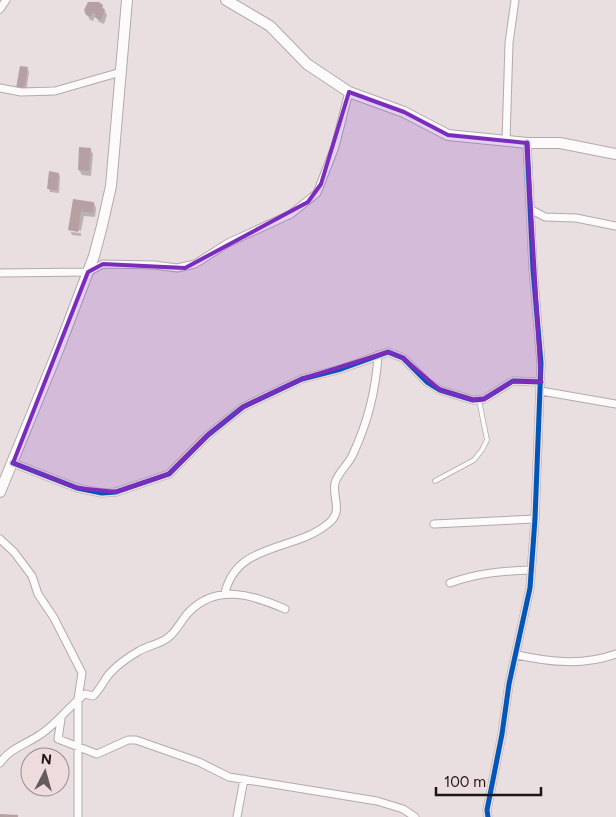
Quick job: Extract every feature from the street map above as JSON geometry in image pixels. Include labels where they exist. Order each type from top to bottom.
[{"type":"main road","points":[[0,492],[14,463],[88,272],[102,226],[111,186],[128,0]]},
{"type":"main road","points":[[226,0],[270,26],[307,64],[349,92],[404,112],[448,135],[527,143],[560,143],[616,154]]},
{"type":"street","points":[[506,141],[508,44],[515,0]]},
{"type":"street","points":[[0,88],[21,92],[55,91],[121,72]]},
{"type":"street","points":[[0,273],[88,272],[103,264],[185,268],[244,235],[290,214],[308,202],[317,193],[335,147],[349,92]]},
{"type":"street","points":[[488,817],[487,810],[502,734],[509,684],[517,655],[532,570],[535,519],[541,382],[527,143]]},
{"type":"street","points":[[530,209],[545,217],[576,218],[616,226]]},
{"type":"street","points":[[531,228],[545,217]]},
{"type":"street","points":[[14,463],[77,488],[102,493],[116,492],[169,474],[208,435],[243,407],[302,379],[341,369],[388,352],[397,354],[427,382],[440,390],[479,400],[513,381],[541,382]]},
{"type":"street","points":[[225,593],[233,571],[243,563],[265,550],[303,539],[332,521],[336,514],[335,482],[351,459],[370,408],[376,387],[378,355]]},
{"type":"street","points":[[541,391],[616,404]]},
{"type":"street","points":[[434,524],[535,519]]},
{"type":"street","points":[[0,539],[14,552],[32,576],[38,594],[54,618],[82,673],[78,699],[78,817]]},
{"type":"street","points":[[450,583],[471,575],[532,570]]},
{"type":"street","points":[[0,763],[7,754],[41,734],[61,719],[84,694],[93,696],[101,689],[110,672],[139,650],[170,636],[189,612],[202,601],[225,593],[256,598],[285,609]]},
{"type":"street","points":[[517,655],[557,662],[596,660],[616,654]]},
{"type":"street","points":[[61,719],[58,739],[97,754],[128,740],[136,740],[199,762],[219,774],[244,780],[377,801],[402,809],[415,817]]},
{"type":"street","points":[[237,817],[244,780]]},
{"type":"lane","points":[[435,481],[474,460],[482,450],[487,440],[479,400]]},
{"type":"highlighted area","points":[[349,92],[404,112],[448,135],[527,143],[541,382],[513,381],[484,399],[473,400],[440,390],[403,358],[388,352],[302,379],[243,407],[208,435],[169,474],[116,492],[77,488],[13,463],[88,272],[103,264],[185,268],[308,202],[321,184]]},
{"type":"building","points":[[88,2],[99,2],[103,5],[102,8],[105,9],[101,20],[94,17],[96,14],[92,13],[91,17],[86,15],[84,10]]},
{"type":"building","points":[[20,66],[28,67],[24,89],[16,88]]},
{"type":"building","points":[[79,147],[91,148],[89,171],[78,170]]},
{"type":"building","points":[[49,171],[59,173],[57,190],[47,189]]},
{"type":"building","points":[[73,199],[94,202],[93,213],[81,211],[78,232],[68,230]]},
{"type":"building","points":[[0,814],[18,815],[18,817],[0,817]]},
{"type":"cycle path","points":[[488,817],[487,810],[502,734],[509,684],[530,588],[535,519],[541,363],[533,269],[527,143]]},
{"type":"cycle path","points":[[13,463],[77,488],[102,493],[116,492],[169,474],[208,435],[243,407],[302,379],[341,369],[388,352],[403,358],[427,382],[440,390],[473,400],[484,399],[513,381],[541,382]]}]
